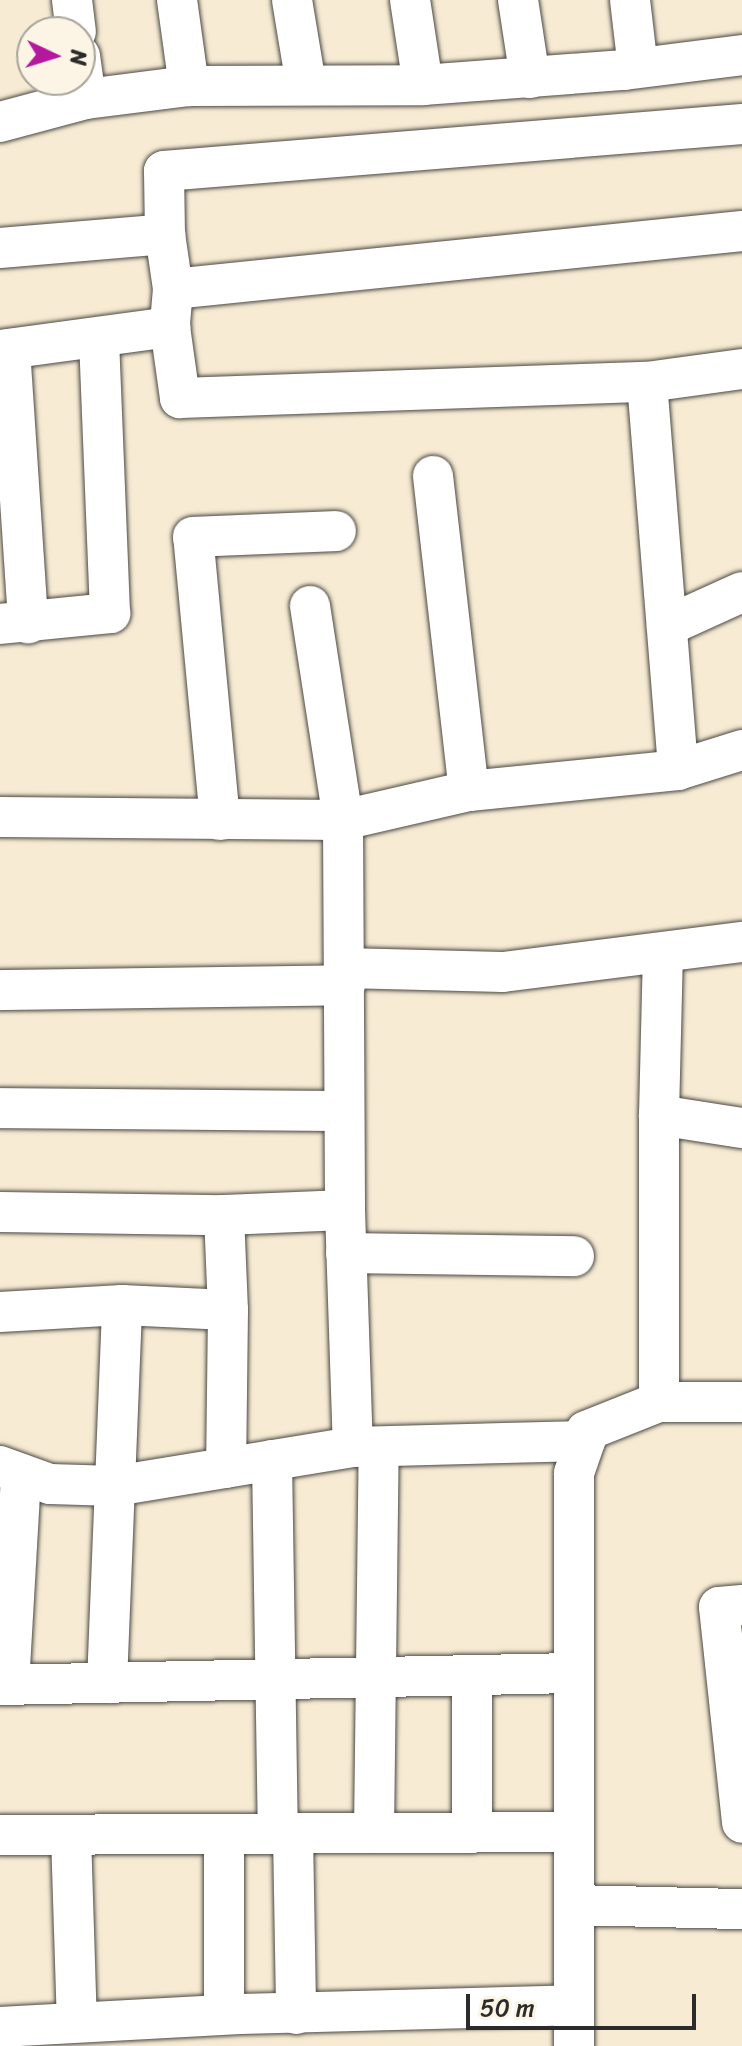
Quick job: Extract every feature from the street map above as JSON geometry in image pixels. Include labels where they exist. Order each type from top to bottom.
[{"type":"street","points":[[177,0],[189,86]]},
{"type":"street","points":[[292,0],[306,85]]},
{"type":"street","points":[[410,0],[423,85]]},
{"type":"street","points":[[518,0],[530,78]]},
{"type":"street","points":[[630,0],[638,68]]},
{"type":"street","points":[[0,122],[86,99],[189,86],[423,85],[638,68],[742,55]]},
{"type":"street","points":[[742,124],[164,171],[165,234],[180,398],[647,382],[742,369]]},
{"type":"street","points":[[99,338],[110,613],[14,624],[5,349],[99,338],[172,308],[742,231]]},
{"type":"street","points":[[0,248],[165,234]]},
{"type":"street","points":[[647,382],[678,770]]},
{"type":"street","points":[[433,476],[469,791]]},
{"type":"street","points":[[220,820],[193,537],[336,531]]},
{"type":"street","points":[[667,626],[742,592]]},
{"type":"street","points":[[310,606],[343,820],[346,1253],[366,1447],[376,1677],[374,1833]]},
{"type":"street","points":[[0,817],[343,820],[469,791],[678,770],[742,750]]},
{"type":"street","points":[[0,990],[503,972],[742,942]]},
{"type":"street","points":[[659,1402],[659,1115],[663,953]]},
{"type":"street","points":[[0,1108],[344,1111]]},
{"type":"street","points":[[659,1115],[742,1128]]},
{"type":"street","points":[[0,1212],[224,1215],[345,1210]]},
{"type":"street","points":[[224,1215],[228,1310],[226,1468]]},
{"type":"street","points":[[346,1253],[574,1256]]},
{"type":"street","points":[[0,1312],[122,1305],[228,1310]]},
{"type":"street","points":[[107,1683],[122,1305]]},
{"type":"street","points":[[574,2046],[574,1473],[586,1431],[659,1402],[742,1402]]},
{"type":"street","points":[[574,1673],[4,1685],[11,1470],[50,1484],[115,1486],[366,1447],[585,1441]]},
{"type":"street","points":[[272,1460],[275,1679],[296,2014]]},
{"type":"street","points":[[742,1605],[719,1607],[742,1823]]},
{"type":"street","points":[[472,1675],[472,1833]]},
{"type":"street","points":[[0,1835],[574,1832]]},
{"type":"street","points":[[224,1834],[224,2014]]},
{"type":"street","points":[[71,1835],[77,2022]]},
{"type":"street","points":[[574,1905],[742,1909]]},
{"type":"street","points":[[0,2027],[224,2014],[574,2005]]}]
